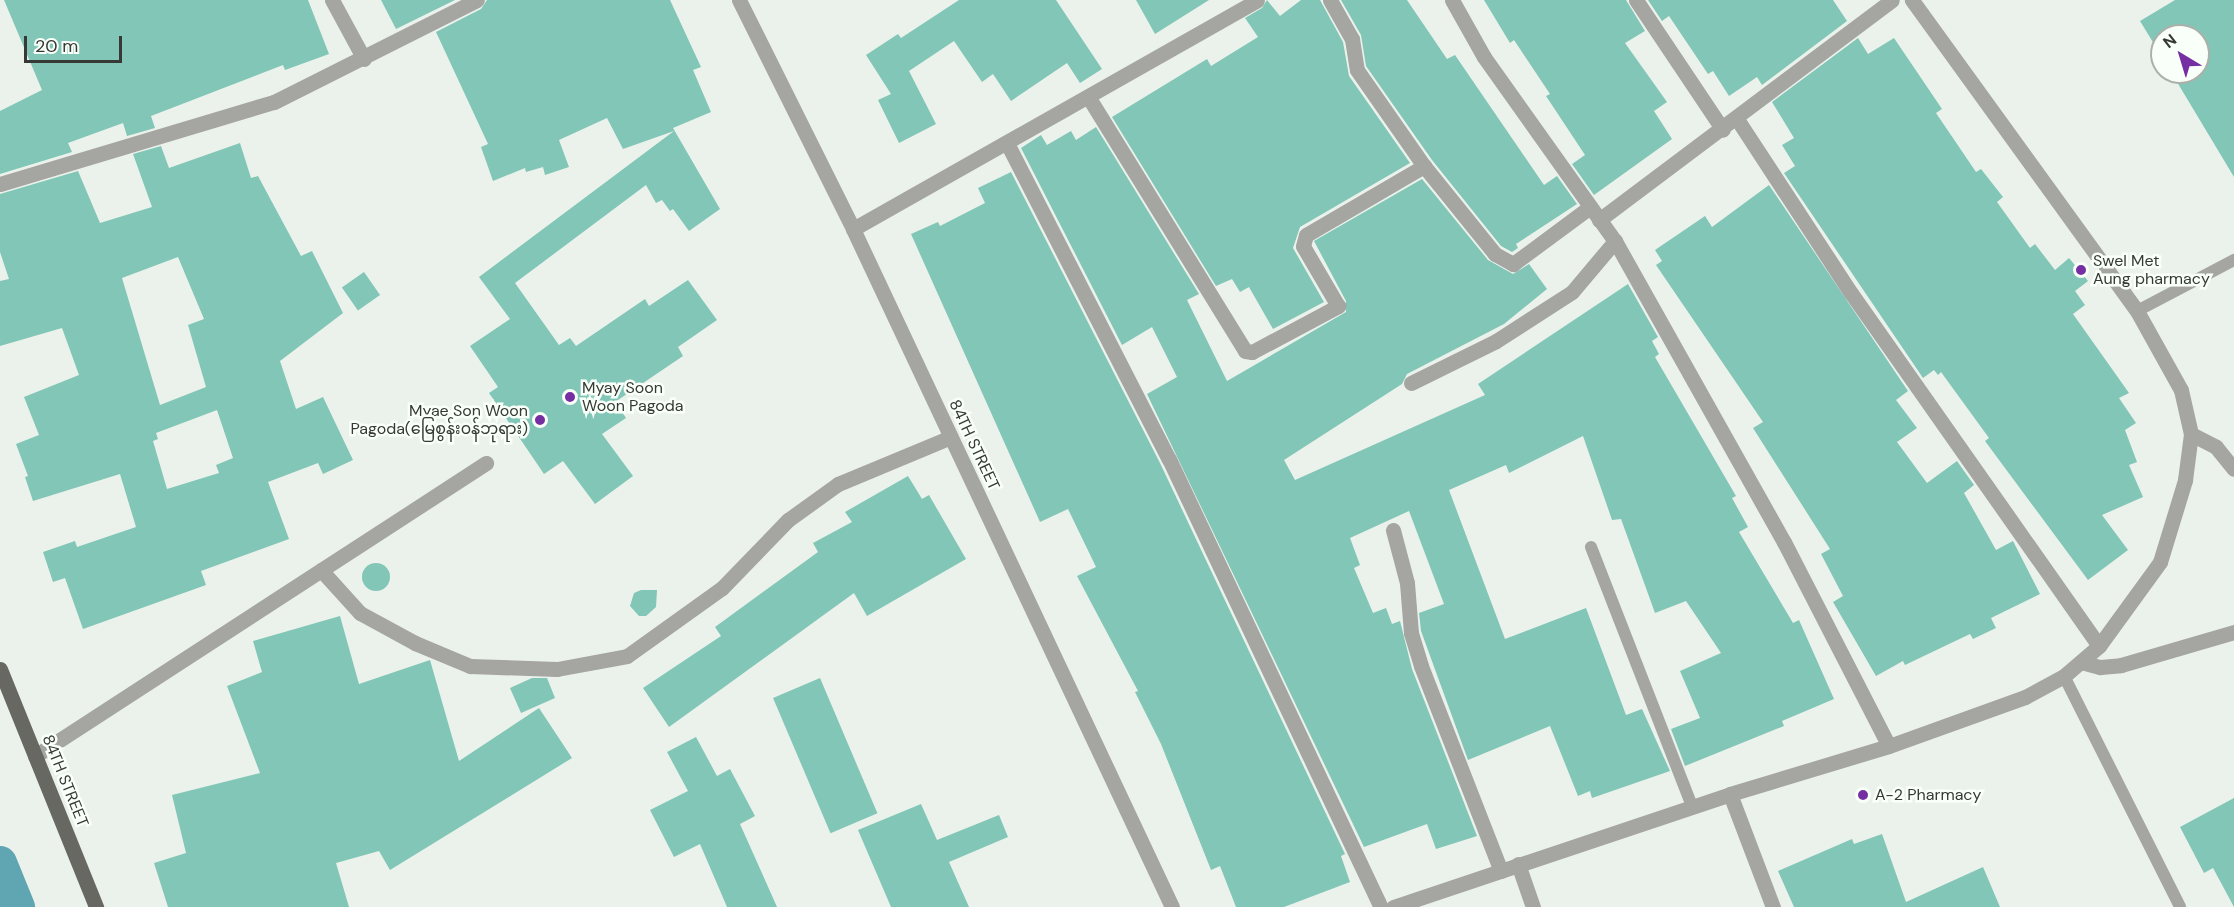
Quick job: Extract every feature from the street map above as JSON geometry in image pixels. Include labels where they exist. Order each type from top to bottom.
[{"type":"main road","name":"84TH STREET","points":[[0,669],[96,907]]},
{"type":"street","points":[[332,0],[364,59]]},
{"type":"street","points":[[0,184],[274,102],[364,59],[477,0]]},
{"type":"street","name":"84TH STREET","points":[[739,0],[853,229],[1172,907]]},
{"type":"street","points":[[853,229],[1089,98],[1257,0]]},
{"type":"street","points":[[1330,0],[1352,39],[1357,70],[1424,166],[1491,251],[1513,264],[1590,207]]},
{"type":"street","points":[[1452,0],[1484,57],[1615,241],[1784,542],[1889,746]]},
{"type":"street","points":[[1636,0],[1723,130]]},
{"type":"street","points":[[1599,220],[1723,130],[1892,0]]},
{"type":"street","points":[[1393,907],[1692,806],[1889,746],[2025,697],[2064,676],[2099,646],[2160,562],[2185,480],[2191,434],[2181,390],[2137,311],[1912,0]]},
{"type":"street","points":[[1089,98],[1245,351],[1252,352],[1338,306],[1303,246],[1305,235],[1424,166]]},
{"type":"street","points":[[1737,119],[1851,293],[2099,646]]},
{"type":"street","points":[[1007,143],[1169,459],[1381,907]]},
{"type":"street","points":[[1411,383],[1496,341],[1572,292],[1615,241]]},
{"type":"street","points":[[2191,434],[2216,447],[2234,469]]},
{"type":"street","points":[[321,570],[360,613],[415,643],[470,666],[557,669],[627,656],[722,588],[788,520],[838,484],[951,437]]},
{"type":"street","points":[[35,756],[486,463]]},
{"type":"street","points":[[1393,530],[1407,583],[1411,633],[1421,666],[1501,871]]},
{"type":"street","points":[[2080,662],[2100,667],[2121,665],[2234,632]]},
{"type":"street","points":[[1730,794],[1773,907]]},
{"type":"street","points":[[1518,864],[1533,907]]},
{"type":"lane","points":[[2137,311],[2234,260]]},
{"type":"lane","points":[[1591,547],[1692,806]]},
{"type":"lane","points":[[2064,676],[2180,907]]},
{"type":"building","points":[[4,0],[308,0],[329,54],[285,70],[283,65],[151,116],[155,128],[127,136],[123,123],[68,143],[72,152],[0,174],[0,111],[42,90]]},
{"type":"building","points":[[381,0],[455,0],[396,29]]},
{"type":"building","points":[[487,0],[670,0],[701,67],[693,70],[711,112],[673,128],[720,209],[689,231],[673,209],[670,211],[662,200],[656,203],[646,185],[515,283],[559,345],[570,338],[576,346],[645,299],[649,306],[688,280],[717,320],[678,347],[683,356],[615,402],[626,418],[602,434],[633,476],[595,504],[563,461],[544,474],[489,393],[498,387],[470,346],[510,319],[479,277],[674,131],[623,149],[607,118],[559,140],[569,167],[545,175],[543,167],[526,172],[525,168],[493,181],[481,147],[488,144],[436,32],[481,9]]},
{"type":"building","points":[[959,0],[1056,0],[1102,69],[1080,83],[1067,63],[1011,101],[993,74],[982,82],[954,41],[909,71],[936,124],[899,143],[878,100],[891,94],[866,55],[898,34],[901,38]]},
{"type":"building","points":[[1136,0],[1209,0],[1155,34]]},
{"type":"building","points":[[1267,0],[1280,16],[1301,0],[1320,0],[1343,42],[1349,76],[1410,163],[1300,227],[1293,248],[1324,302],[1273,329],[1249,287],[1240,292],[1232,279],[1216,286],[1112,117],[1207,59],[1211,66],[1258,37],[1245,18],[1262,8]]},
{"type":"building","points":[[1341,0],[1407,0],[1447,59],[1455,55],[1544,185],[1557,176],[1577,204],[1516,244],[1518,248],[1512,252],[1501,246],[1432,160],[1366,66],[1361,35]]},
{"type":"building","points":[[1484,0],[1626,0],[1645,31],[1625,43],[1667,102],[1654,111],[1672,139],[1594,195],[1572,164],[1585,155],[1546,96],[1550,94],[1514,40],[1510,43]]},
{"type":"building","points":[[1648,0],[1833,0],[1847,21],[1762,85],[1757,77],[1729,96],[1713,71],[1708,74],[1669,16],[1662,21]]},
{"type":"building","points":[[2175,0],[2234,0],[2234,177],[2178,84],[2210,84],[2210,24],[2150,24],[2150,37],[2140,21]]},
{"type":"building","points":[[1858,38],[1868,54],[1894,38],[1942,109],[1936,113],[1976,172],[1981,169],[2003,197],[1997,202],[2030,248],[2035,244],[2055,270],[2069,258],[2088,281],[2075,291],[2085,305],[2073,314],[2129,393],[2119,398],[2136,423],[2125,430],[2137,462],[2129,465],[2143,497],[2102,515],[2128,550],[2088,580],[1985,441],[1989,438],[1941,372],[1938,375],[1934,370],[1923,378],[1784,173],[1795,166],[1782,145],[1794,138],[1772,102]]},
{"type":"building","points":[[1096,127],[1199,294],[1187,300],[1227,381],[1346,312],[1346,301],[1314,241],[1422,179],[1488,260],[1513,274],[1529,264],[1547,289],[1504,324],[1407,374],[1402,384],[1284,460],[1295,480],[1485,395],[1478,384],[1628,284],[1658,337],[1652,341],[1659,354],[1655,357],[1736,496],[1732,498],[1748,527],[1739,532],[1793,623],[1799,620],[1834,699],[1782,721],[1784,726],[1685,766],[1671,729],[1700,718],[1680,671],[1721,653],[1686,601],[1655,613],[1621,519],[1612,520],[1583,436],[1509,473],[1506,465],[1449,490],[1505,639],[1586,608],[1626,715],[1642,709],[1670,771],[1592,798],[1590,791],[1578,796],[1550,726],[1468,760],[1421,631],[1419,613],[1444,604],[1409,511],[1350,538],[1360,565],[1354,568],[1373,613],[1386,608],[1392,624],[1400,621],[1412,669],[1477,836],[1436,849],[1427,824],[1364,847],[1147,394],[1177,377],[1152,327],[1122,345],[1021,148],[1041,135],[1047,145],[1071,131],[1076,140]]},
{"type":"building","points":[[240,143],[251,178],[258,176],[301,256],[312,251],[343,313],[280,361],[296,409],[323,397],[353,460],[323,474],[318,463],[268,482],[289,539],[201,571],[206,585],[83,629],[65,578],[53,582],[43,552],[75,541],[77,547],[136,527],[120,474],[33,501],[25,477],[28,476],[16,444],[39,435],[24,397],[79,375],[62,328],[0,346],[0,281],[9,279],[0,252],[0,194],[78,171],[100,223],[152,207],[133,154],[161,146],[169,168]],"holes":[[[178,257],[204,319],[188,325],[206,387],[160,405],[122,278]],[[217,410],[233,458],[216,465],[219,473],[167,489],[153,441],[158,439],[156,433]]]},
{"type":"building","points":[[1011,172],[1160,463],[1345,854],[1341,856],[1350,882],[1284,907],[1236,907],[1220,866],[1211,870],[1161,744],[1135,692],[1138,691],[1077,576],[1096,567],[1068,509],[1040,522],[911,234],[938,222],[940,226],[985,203],[978,188]]},
{"type":"building","points":[[1769,185],[1908,391],[1896,400],[1917,428],[1897,442],[1927,483],[1957,461],[1974,485],[1964,493],[1996,550],[2013,541],[2040,594],[1991,618],[1996,628],[1973,639],[1970,634],[1905,665],[1903,661],[1876,676],[1833,602],[1843,596],[1821,554],[1830,549],[1753,428],[1763,422],[1656,265],[1662,261],[1655,250],[1705,216],[1712,227]]},
{"type":"building","points":[[364,272],[380,295],[358,310],[342,287]]},
{"type":"building","points":[[908,476],[922,499],[929,495],[966,559],[867,616],[854,593],[669,727],[643,688],[721,636],[715,627],[818,552],[813,543],[852,522],[845,512]]},
{"type":"building","points":[[376,563],[386,567],[390,577],[386,587],[376,591],[366,587],[362,577],[366,567]]},
{"type":"building","points":[[641,590],[657,590],[656,607],[646,616],[639,616],[630,606],[634,593]]},
{"type":"building","points":[[340,616],[359,684],[430,660],[459,761],[539,708],[572,758],[390,870],[379,851],[336,863],[349,907],[168,907],[154,863],[186,853],[172,795],[260,773],[227,686],[262,672],[253,641]]},
{"type":"building","points":[[532,678],[547,678],[555,698],[521,713],[510,688]]},
{"type":"building","points":[[820,678],[877,813],[830,833],[773,698]]},
{"type":"building","points":[[696,737],[717,776],[730,769],[755,816],[740,824],[777,907],[727,907],[700,844],[674,857],[650,810],[688,791],[667,752]]},
{"type":"building","points":[[2234,798],[2234,907],[2213,868],[2204,873],[2180,827]]},
{"type":"building","points":[[921,804],[937,840],[999,815],[1008,837],[949,862],[969,907],[891,907],[858,830]]},
{"type":"building","points":[[1882,834],[1906,902],[1983,867],[2000,907],[1794,907],[1778,871],[1852,839],[1854,844]]},
{"type":"waterway","points":[[0,863],[18,907]]},
{"type":"place","name":"Swel Met Aung pharmacy","points":[[2081,270]]},
{"type":"place","name":"Myay Soon Woon Pagoda","points":[[570,397]]},
{"type":"place","name":"Myae Son Woon Pagoda(မြေစွန်း၀န်ဘုရား)","points":[[540,420]]},
{"type":"place","name":"A-2 Pharmacy","points":[[1863,795]]}]
